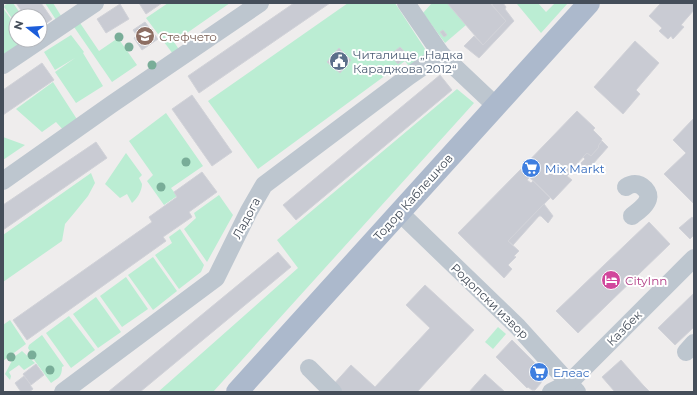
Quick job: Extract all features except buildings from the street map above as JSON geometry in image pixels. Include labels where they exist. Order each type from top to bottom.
[{"type":"main road","name":"Тодор Каблешков","points":[[237,392],[589,3]]},
{"type":"street","points":[[3,66],[95,3]]},
{"type":"street","points":[[3,181],[112,104],[260,3]]},
{"type":"street","points":[[412,6],[441,54],[496,106]]},
{"type":"street","name":"Ладога","points":[[63,392],[216,278],[249,211],[264,185],[409,76],[441,54]]},
{"type":"street","points":[[626,187],[631,184],[639,184],[646,190],[648,195],[647,201],[643,207],[632,216]]},
{"type":"street","name":"Родопски извор","points":[[400,212],[518,326],[573,387]]},
{"type":"street","name":"Казбек","points":[[551,392],[573,387],[598,347],[694,258]]},
{"type":"street","points":[[309,368],[333,392]]},
{"type":"green space","points":[[13,3],[16,8],[8,8],[8,13],[4,7],[5,5]]},
{"type":"green space","points":[[45,3],[53,3],[63,19],[58,23]]},
{"type":"green space","points":[[168,3],[230,3],[174,42],[182,54],[176,58],[146,18]]},
{"type":"green space","points":[[348,3],[395,3],[429,56],[411,69],[405,61],[258,169],[208,101]]},
{"type":"green space","points":[[432,3],[447,3],[466,25],[445,43],[423,13]]},
{"type":"green space","points":[[538,3],[546,12],[555,3],[568,3],[541,33],[517,4]]},
{"type":"green space","points":[[3,8],[8,15],[8,48],[14,48],[3,55]]},
{"type":"green space","points":[[78,20],[99,51],[118,38],[137,65],[112,82],[72,24]]},
{"type":"green space","points":[[71,35],[84,52],[83,53],[103,86],[76,103],[55,72],[75,58],[55,70],[44,52]]},
{"type":"green space","points":[[53,82],[80,124],[67,134],[56,122],[42,132],[16,109]]},
{"type":"green space","points":[[457,89],[474,103],[213,392],[158,392],[298,268],[277,240]]},
{"type":"green space","points":[[166,113],[203,166],[171,188],[177,196],[164,205],[147,181],[153,175],[129,141]]},
{"type":"green space","points":[[3,137],[25,145],[3,160]]},
{"type":"green space","points":[[126,153],[142,175],[139,178],[142,184],[141,189],[132,203],[127,194],[120,198],[105,184]]},
{"type":"green space","points":[[91,173],[95,183],[88,196],[65,224],[62,241],[3,282],[3,235]]},
{"type":"green space","points":[[219,195],[233,215],[207,262],[184,229],[196,218],[194,213]]},
{"type":"green space","points":[[180,229],[204,265],[201,272],[179,289],[155,255],[172,243],[169,237]]},
{"type":"green space","points":[[153,257],[177,291],[153,310],[128,275]]},
{"type":"green space","points":[[126,277],[148,309],[122,327],[100,296]]},
{"type":"green space","points":[[96,297],[121,332],[98,348],[73,314]]},
{"type":"green space","points":[[69,316],[95,350],[71,368],[46,333]]},
{"type":"green space","points":[[10,320],[26,344],[3,361],[3,325]]},
{"type":"green space","points":[[498,327],[506,334],[493,349],[485,342]]},
{"type":"green space","points":[[42,335],[64,366],[62,367],[59,377],[51,383],[32,357],[27,355],[31,353],[28,348],[29,345]]},
{"type":"green space","points":[[22,351],[35,363],[24,370],[19,365],[9,372],[11,376],[10,380],[5,374],[14,357]]},
{"type":"place","name":"Стефчето","points":[[145,36]]},
{"type":"place","name":"Читалище „Надка Караджова 2012“","points":[[339,61]]},
{"type":"place","name":"Mix Markt","points":[[531,168]]},
{"type":"place","name":"CityInn","points":[[611,280]]},
{"type":"place","name":"Елеас","points":[[539,372]]}]
